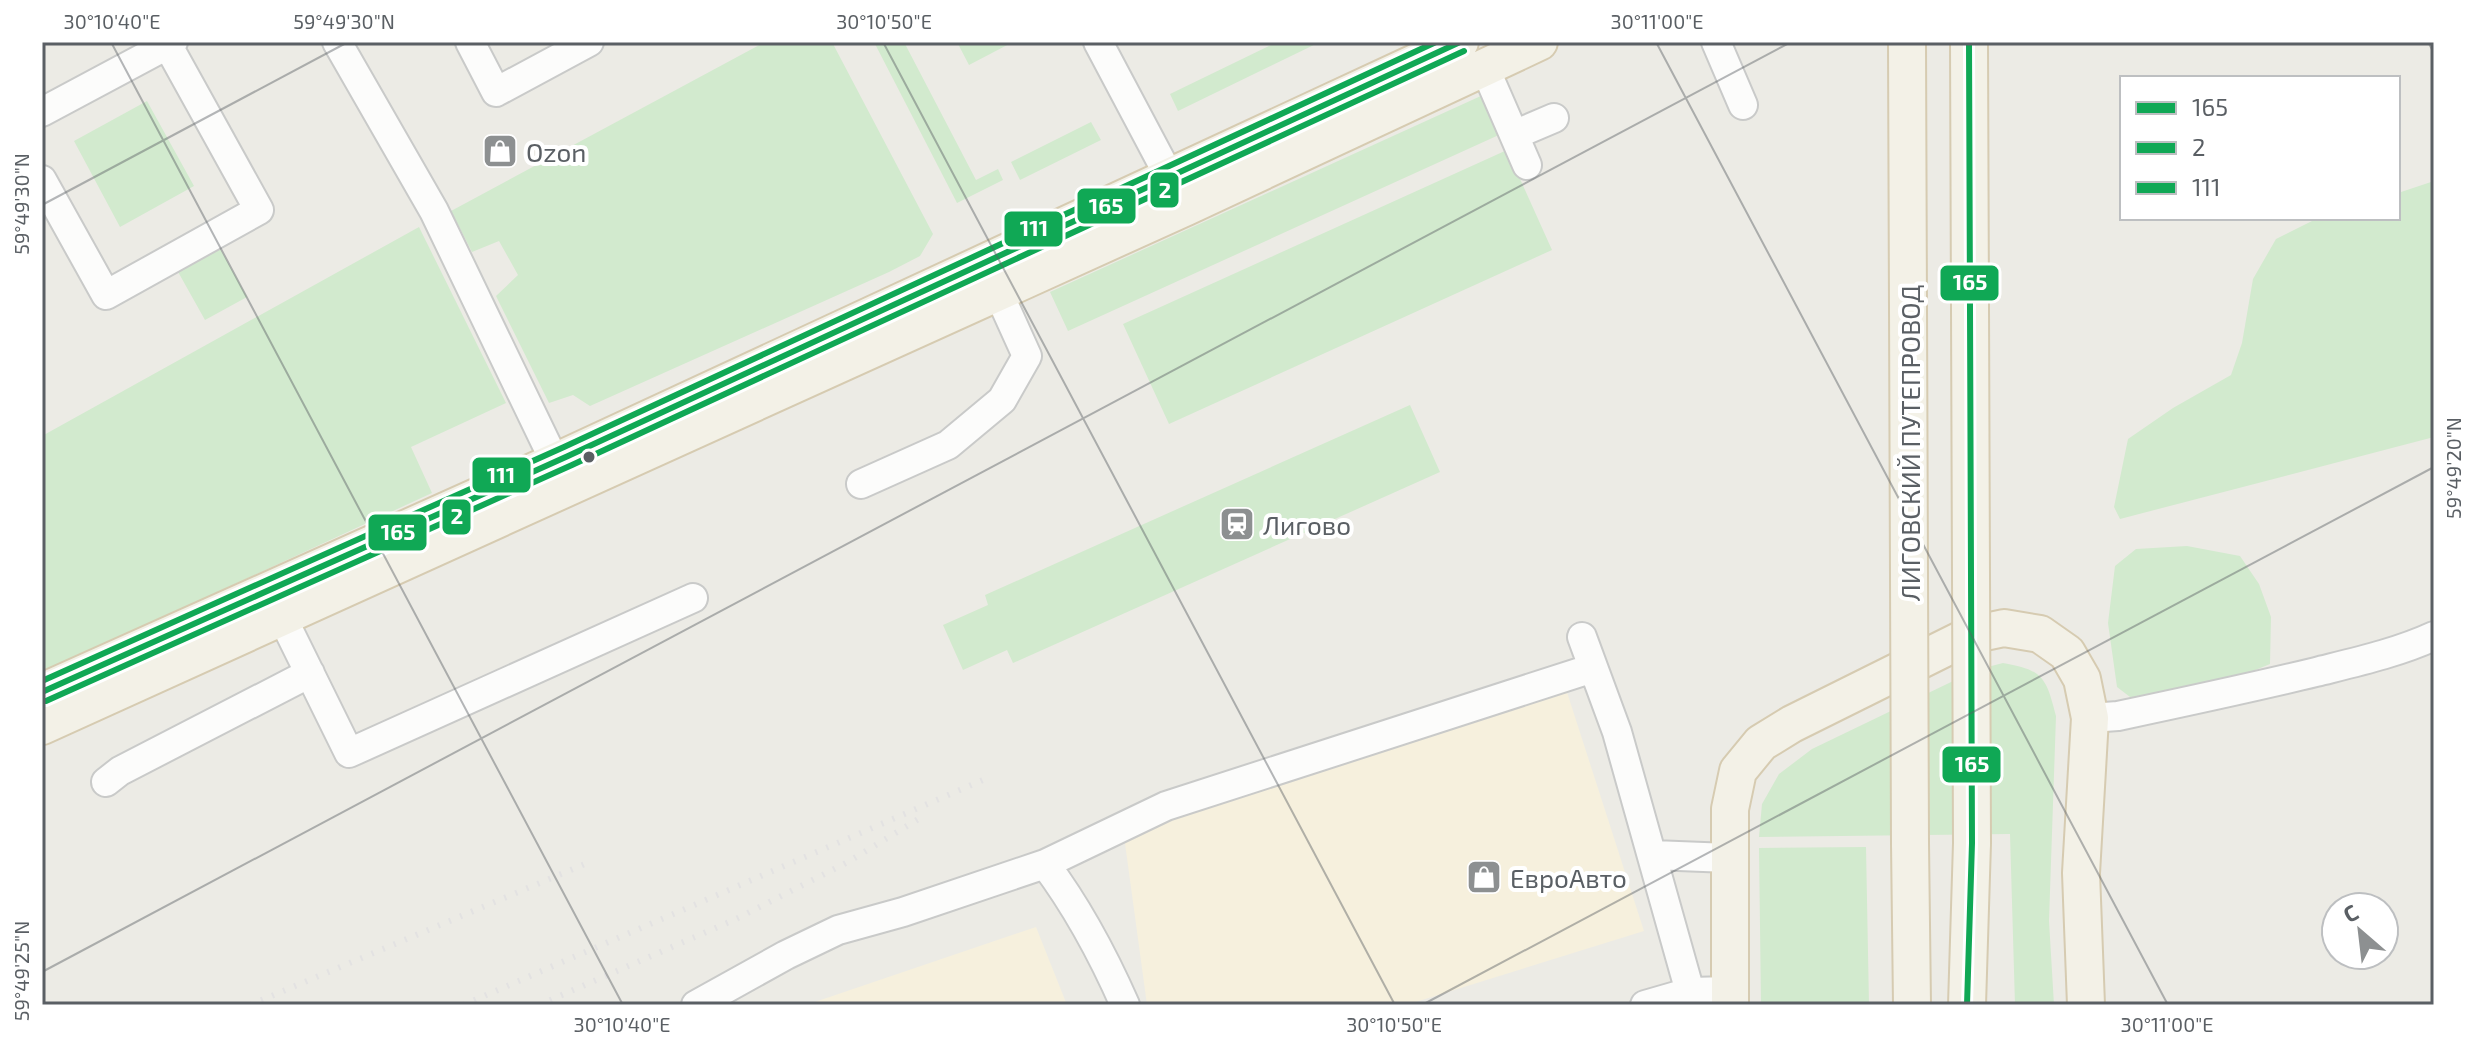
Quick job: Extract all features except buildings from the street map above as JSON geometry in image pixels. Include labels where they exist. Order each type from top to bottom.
[{"type":"main road","points":[[42,692],[555,462],[1169,176],[1420,50],[1472,54],[1539,42]]},
{"type":"main road","name":"ЛИГОВСКИЙ ПУТЕПРОВОД","points":[[1907,42],[1912,1005]]},
{"type":"main road","points":[[1967,1005],[1972,843],[1969,42]]},
{"type":"main road","points":[[42,726],[1186,207],[1472,54]]},
{"type":"main road","points":[[1730,998],[1730,809],[1738,771],[1761,743],[1792,724],[1971,635],[2004,628],[2040,634],[2067,653],[2082,679],[2090,718],[2081,873],[2086,1005]]},
{"type":"street","points":[[337,42],[439,220],[555,462]]},
{"type":"street","points":[[470,42],[496,92],[589,42]]},
{"type":"street","points":[[1098,42],[1169,176]]},
{"type":"street","points":[[1716,42],[1743,105]]},
{"type":"street","points":[[42,112],[168,43],[259,210],[106,295],[42,180]]},
{"type":"street","points":[[1472,54],[1527,165]]},
{"type":"street","points":[[1514,135],[1554,118]]},
{"type":"street","points":[[861,484],[948,445],[1002,400],[1027,356],[998,292]]},
{"type":"street","points":[[282,617],[349,753],[693,598]]},
{"type":"street","points":[[2090,718],[2118,716],[2347,665],[2434,636]]},
{"type":"street","points":[[1582,637],[1617,732],[1690,992]]},
{"type":"street","points":[[696,1005],[838,930],[903,912],[1045,864],[1166,806],[1593,668]]},
{"type":"street","points":[[106,782],[120,771],[310,673]]},
{"type":"street","points":[[1653,855],[1729,858]]},
{"type":"street","points":[[1045,864],[1101,951],[1125,1005]]},
{"type":"street","points":[[1645,1005],[1690,992],[1730,998]]},
{"type":"shaded area","points":[[1565,686],[1644,931],[1406,1005],[1147,1005],[1124,836]]},
{"type":"shaded area","points":[[1036,927],[1067,1005],[806,1005]]},
{"type":"green space","points":[[765,42],[832,42],[933,234],[920,256],[590,406],[573,395],[549,403],[496,296],[518,275],[499,241],[472,252],[451,211]]},
{"type":"green space","points":[[874,42],[904,42],[976,180],[998,169],[1003,180],[957,203]]},
{"type":"green space","points":[[957,42],[1013,42],[969,65]]},
{"type":"green space","points":[[1277,42],[1320,42],[1178,111],[1170,94]]},
{"type":"green space","points":[[1483,95],[1501,134],[1068,331],[1050,292]]},
{"type":"green space","points":[[147,101],[194,186],[120,227],[74,141]]},
{"type":"green space","points":[[1091,122],[1101,140],[1020,180],[1011,162]]},
{"type":"green space","points":[[1507,150],[1552,250],[1169,424],[1123,324]]},
{"type":"green space","points":[[2434,181],[2434,437],[2120,519],[2114,507],[2128,439],[2173,408],[2231,375],[2242,343],[2253,279],[2276,239],[2314,220],[2400,220],[2400,192]]},
{"type":"green space","points":[[419,227],[506,403],[411,447],[432,493],[42,673],[42,436]]},
{"type":"green space","points":[[219,247],[247,297],[205,320],[177,270]]},
{"type":"green space","points":[[1410,405],[1440,472],[1013,663],[1007,650],[963,670],[943,625],[988,605],[985,595]]},
{"type":"green space","points":[[2187,546],[2240,556],[2259,584],[2271,617],[2270,664],[2219,685],[2134,700],[2117,687],[2108,623],[2115,566],[2136,549]]},
{"type":"green space","points":[[2003,663],[2027,669],[2041,678],[2056,716],[2049,921],[2054,1005],[2015,1005],[2010,834],[1759,837],[1762,804],[1779,774],[1812,749],[1976,670]]},
{"type":"green space","points":[[1866,847],[1869,1005],[1761,1005],[1759,848]]},
{"type":"railway","points":[[463,1005],[983,780]]},
{"type":"railway","points":[[539,1005],[736,919],[848,862],[925,815]]},
{"type":"railway","points":[[250,1005],[592,861]]},
{"type":"transit line","name":"111","points":[[42,681],[564,447],[1436,42]]},
{"type":"transit line","name":"165","points":[[42,692],[568,456],[1460,42]]},
{"type":"transit line","name":"165","points":[[1967,1005],[1972,843],[1969,42]]},
{"type":"transit line","name":"2","points":[[46,701],[572,465],[1464,51]]},
{"type":"place","name":"Ozon","points":[[500,151]]},
{"type":"place","name":"Лигово","points":[[1237,524]]},
{"type":"place","name":"ЕвроАвто","points":[[1484,877]]}]
